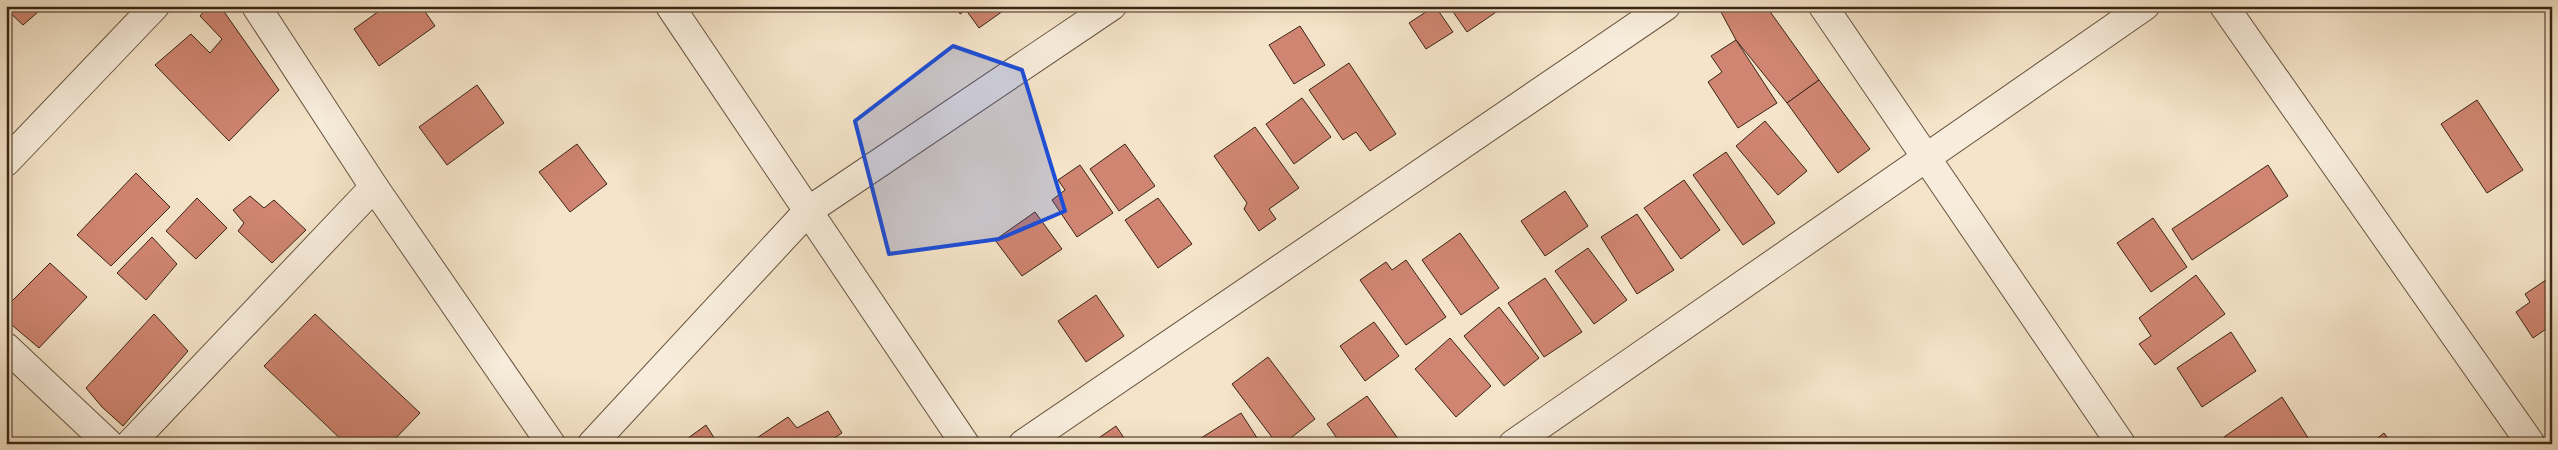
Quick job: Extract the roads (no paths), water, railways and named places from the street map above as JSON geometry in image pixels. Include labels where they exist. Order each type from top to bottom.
[{"type":"street","points":[[6,162],[155,6]]},
{"type":"street","points":[[256,6],[374,187],[551,444]]},
{"type":"street","points":[[670,6],[965,444]]},
{"type":"street","points":[[592,444],[808,211],[1112,6]]},
{"type":"street","points":[[1023,444],[1666,6]]},
{"type":"street","points":[[1823,6],[2122,444]]},
{"type":"street","points":[[1512,444],[2145,6]]},
{"type":"street","points":[[2224,6],[2531,444]]},
{"type":"street","points":[[130,444],[374,187]]},
{"type":"street","points":[[6,347],[109,444]]}]
